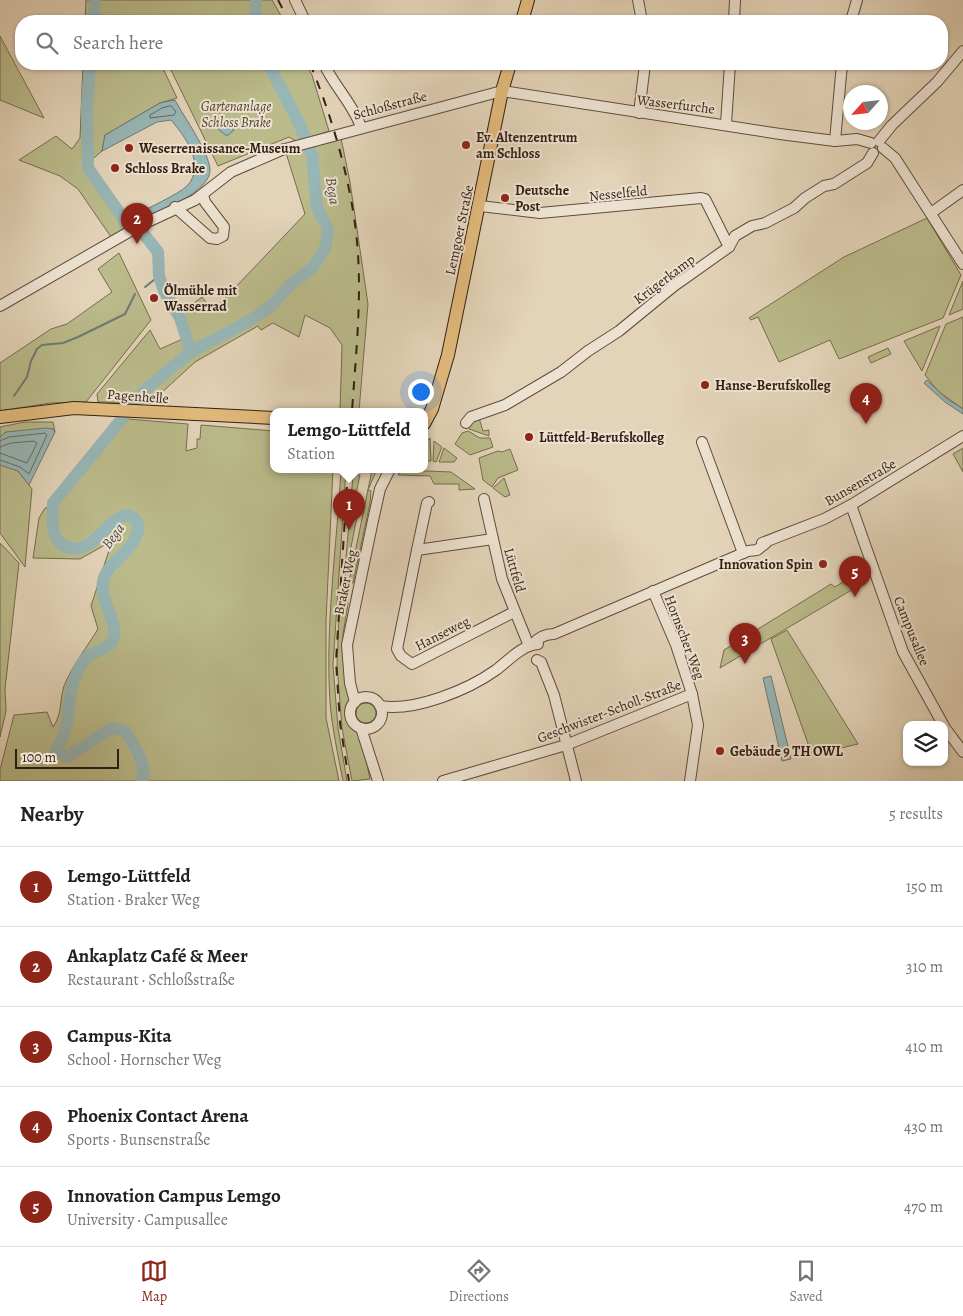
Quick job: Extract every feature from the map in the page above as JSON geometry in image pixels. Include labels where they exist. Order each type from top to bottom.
[{"type":"main road","name":"Lemgoer Straße","points":[[428,415],[434,402],[448,355],[502,91],[508,70]]},
{"type":"main road","name":"Lemgoer Straße","points":[[428,412],[434,402]]},
{"type":"main road","name":"Pagenhelle","points":[[0,417],[58,409],[103,408],[270,418]]},
{"type":"street","points":[[295,0],[302,15]]},
{"type":"street","points":[[638,0],[641,15]]},
{"type":"street","points":[[734,15],[735,0]]},
{"type":"street","points":[[853,15],[857,0]]},
{"type":"street","points":[[948,69],[963,51]]},
{"type":"street","points":[[327,70],[357,116],[361,127]]},
{"type":"street","points":[[639,113],[645,70]]},
{"type":"street","points":[[726,124],[730,70]]},
{"type":"street","points":[[835,141],[841,70]]},
{"type":"street","points":[[947,70],[892,125],[876,148],[895,158],[963,264]]},
{"type":"street","name":"Wasserfurche","points":[[502,91],[639,113],[835,141],[847,141],[876,148]]},
{"type":"street","name":"Schloßstraße","points":[[0,306],[141,225],[203,195],[231,172],[285,149],[318,139],[502,91]]},
{"type":"street","name":"Krügerkamp","points":[[466,423],[471,417],[505,405],[561,372],[588,350],[619,332],[670,292],[674,286],[729,247],[736,236],[752,226],[765,223],[794,208],[805,198],[824,186],[834,184],[867,162],[876,148]]},
{"type":"street","points":[[931,213],[963,190]]},
{"type":"street","points":[[176,208],[210,238],[220,238],[224,233],[224,227],[205,202],[203,195]]},
{"type":"street","name":"Nesselfeld","points":[[480,206],[540,213],[701,198],[705,200],[709,207],[729,247]]},
{"type":"street","name":"Bunsenstraße","points":[[381,719],[406,706],[437,698],[471,684],[494,671],[540,638],[554,634],[746,552],[758,550],[766,543],[852,508],[963,436]]},
{"type":"street","points":[[702,442],[746,552]]},
{"type":"street","name":"Braker Weg","points":[[378,781],[369,752],[365,728],[351,719],[350,710],[359,700],[350,674],[347,645],[355,598],[380,489],[388,473]]},
{"type":"street","name":"Lüttfeld","points":[[484,499],[502,579],[514,612],[531,645]]},
{"type":"street","name":"Hanseweg","points":[[430,502],[427,503],[398,649],[401,656],[412,664],[514,612]]},
{"type":"street","name":"Campusallee","points":[[852,508],[903,652],[945,728],[963,752]]},
{"type":"street","points":[[417,550],[493,538]]},
{"type":"street","name":"Hornscher Weg","points":[[653,591],[676,645],[693,697],[698,725],[690,781]]},
{"type":"street","points":[[537,660],[541,662],[554,695],[576,781]]},
{"type":"street","name":"Geschwister-Scholl-Straße","points":[[443,781],[566,745],[693,697]]},
{"type":"street","points":[[359,700],[373,699],[380,706],[381,719],[376,725],[365,728]]},
{"type":"street","name":"Bunsenstraße","points":[[380,706],[406,706]]},
{"type":"street","name":"Braker Weg","points":[[374,769],[374,781]]},
{"type":"green space","points":[[86,0],[94,0],[93,15],[85,15]]},
{"type":"green space","points":[[98,0],[272,0],[281,15],[97,15]]},
{"type":"green space","points":[[0,36],[15,64],[15,70],[18,70],[44,118],[0,100]]},
{"type":"green space","points":[[83,70],[89,70],[86,106],[88,150],[91,150],[89,107],[92,71],[164,70],[177,98],[160,103],[105,135],[102,151],[82,168],[127,229],[111,237],[78,189],[60,176],[19,160],[56,136],[72,149],[80,138]]},
{"type":"green space","name":"Gartenanlage Schloss Brake","points":[[171,70],[309,70],[329,131],[297,142],[289,137],[218,166]]},
{"type":"green space","points":[[341,138],[350,182],[368,304],[359,408],[340,408],[342,345],[330,328],[305,315],[299,337],[273,323],[261,330],[258,326],[195,362],[157,397],[154,403],[98,402],[97,394],[150,330],[160,349],[185,338],[175,314],[186,309],[202,297],[213,311],[305,214],[286,153]]},
{"type":"green space","points":[[927,218],[961,275],[943,318],[839,359],[830,340],[779,362],[758,317],[751,320],[749,318],[844,257]]},
{"type":"green space","points":[[119,253],[151,320],[86,402],[50,403],[0,411],[0,363],[51,329],[67,324],[112,292],[98,269]]},
{"type":"green space","points":[[963,281],[963,309],[949,315]]},
{"type":"green space","points":[[963,317],[963,409],[938,391],[925,375],[946,324]]},
{"type":"green space","points":[[940,326],[922,371],[904,341]]},
{"type":"green space","points":[[888,348],[891,354],[871,363],[868,357]]},
{"type":"green space","points":[[479,418],[483,431],[489,430],[489,436],[469,429],[472,422]]},
{"type":"green space","points":[[128,419],[188,424],[186,451],[197,448],[197,439],[200,439],[201,425],[270,431],[270,473],[333,473],[326,621],[326,718],[339,781],[0,781],[0,770],[14,715],[47,712],[53,727],[60,712],[67,679],[98,629],[91,606],[112,541],[80,559],[33,558],[39,518],[45,508],[57,506]]},
{"type":"green space","points":[[25,422],[53,422],[55,432],[53,429],[6,432],[0,437],[0,427]]},
{"type":"green space","points":[[468,431],[480,438],[490,438],[493,447],[470,455],[455,444],[462,433]]},
{"type":"green space","points":[[430,438],[431,461],[428,461],[428,440]]},
{"type":"green space","points":[[434,441],[442,447],[436,462],[433,461]]},
{"type":"green space","points":[[444,448],[457,458],[454,462],[439,462]]},
{"type":"green space","points":[[963,448],[963,472],[953,454]]},
{"type":"green space","points":[[510,449],[518,470],[498,478],[492,487],[483,480],[479,458]]},
{"type":"green space","points":[[2,464],[18,471],[32,489],[25,567],[0,533],[0,465]]},
{"type":"green space","points":[[428,471],[451,472],[475,489],[459,490],[459,484],[434,484],[430,476],[398,475],[400,473],[428,473]]},
{"type":"green space","points":[[341,473],[346,473],[333,665],[338,728],[347,781],[343,781],[330,702],[330,614]]},
{"type":"green space","points":[[371,473],[375,473],[368,490],[371,491],[370,503],[353,583],[349,582]]},
{"type":"green space","points":[[353,475],[360,475],[353,508],[359,507],[344,582]]},
{"type":"green space","points":[[504,478],[510,495],[505,497],[493,488]]},
{"type":"green space","points":[[0,543],[19,563],[5,689],[6,711],[0,737]]},
{"type":"green space","points":[[854,575],[860,585],[720,668],[724,650],[831,584],[835,587]]},
{"type":"green space","points":[[340,591],[343,591],[348,604],[343,634],[344,667],[352,700],[348,714],[362,740],[370,779],[352,781],[342,728],[337,665]]},
{"type":"green space","points":[[787,630],[858,744],[812,755],[771,639]]},
{"type":"green space","points":[[366,703],[373,706],[376,713],[373,720],[366,723],[359,720],[356,713],[359,706]]},
{"type":"water","points":[[175,100],[205,153],[210,169],[208,177],[203,185],[194,193],[142,220],[135,215],[182,190],[193,178],[195,169],[191,151],[182,134],[171,120],[157,122],[102,151],[105,135],[160,103]]},
{"type":"water","points":[[221,119],[234,130],[227,136],[219,130],[217,121]]},
{"type":"water","points":[[927,380],[947,399],[963,409],[963,414],[945,402],[924,383]]},
{"type":"water","points":[[53,429],[55,432],[29,485],[18,471],[0,465],[0,437],[6,432]]},
{"type":"water","points":[[771,676],[791,759],[782,761],[763,678]]},
{"type":"waterway","name":"Bega","points":[[94,15],[95,0]]},
{"type":"waterway","name":"Bega","points":[[255,15],[256,0]]},
{"type":"waterway","name":"Bega","points":[[90,70],[87,106],[88,168],[126,222],[136,224],[158,252],[159,276],[164,291],[180,318],[191,352],[147,388],[53,503],[53,528],[57,540],[67,547],[76,549],[85,547],[113,523],[128,515],[136,520],[139,528],[130,547],[105,575],[102,588],[115,631],[114,637],[106,647],[87,657],[79,669],[73,683],[65,731],[56,750],[67,757],[112,728],[125,731],[141,761],[143,767],[142,781]]},
{"type":"waterway","name":"Bega","points":[[191,352],[249,321],[271,306],[289,286],[312,268],[325,249],[328,228],[317,208],[312,155],[299,123],[271,70]]},
{"type":"waterway","points":[[145,287],[159,276]]},
{"type":"waterway","points":[[14,396],[27,377],[31,361],[37,349],[42,345],[63,343],[125,314],[135,294]]},
{"type":"railway","points":[[278,0],[286,15]]},
{"type":"railway","points":[[312,70],[339,146],[356,232],[359,299],[352,408]]},
{"type":"railway","points":[[348,473],[336,661],[340,723],[349,781]]},
{"type":"place","name":"Ev. Altenzentrum am Schloss","points":[[466,145]]},
{"type":"place","name":"Weserrenaissance-Museum","points":[[129,148]]},
{"type":"place","name":"Schloss Brake","points":[[115,168]]},
{"type":"place","name":"Deutsche Post","points":[[505,198]]},
{"type":"place","name":"Ankaplatz Café & Meer","points":[[137,244]]},
{"type":"place","name":"Ölmühle mit Wasserrad","points":[[154,298]]},
{"type":"place","name":"Hanse-Berufskolleg","points":[[705,385]]},
{"type":"place","name":"Phoenix Contact Arena","points":[[866,424]]},
{"type":"place","name":"Lüttfeld-Berufskolleg","points":[[529,437]]},
{"type":"place","name":"Lemgo-Lüttfeld","points":[[349,530]]},
{"type":"place","name":"Innovation Spin","points":[[823,564]]},
{"type":"place","name":"Innovation Campus Lemgo","points":[[855,597]]},
{"type":"place","name":"Campus-Kita","points":[[745,664]]},
{"type":"place","name":"Gebäude 9 TH OWL","points":[[720,751]]}]
